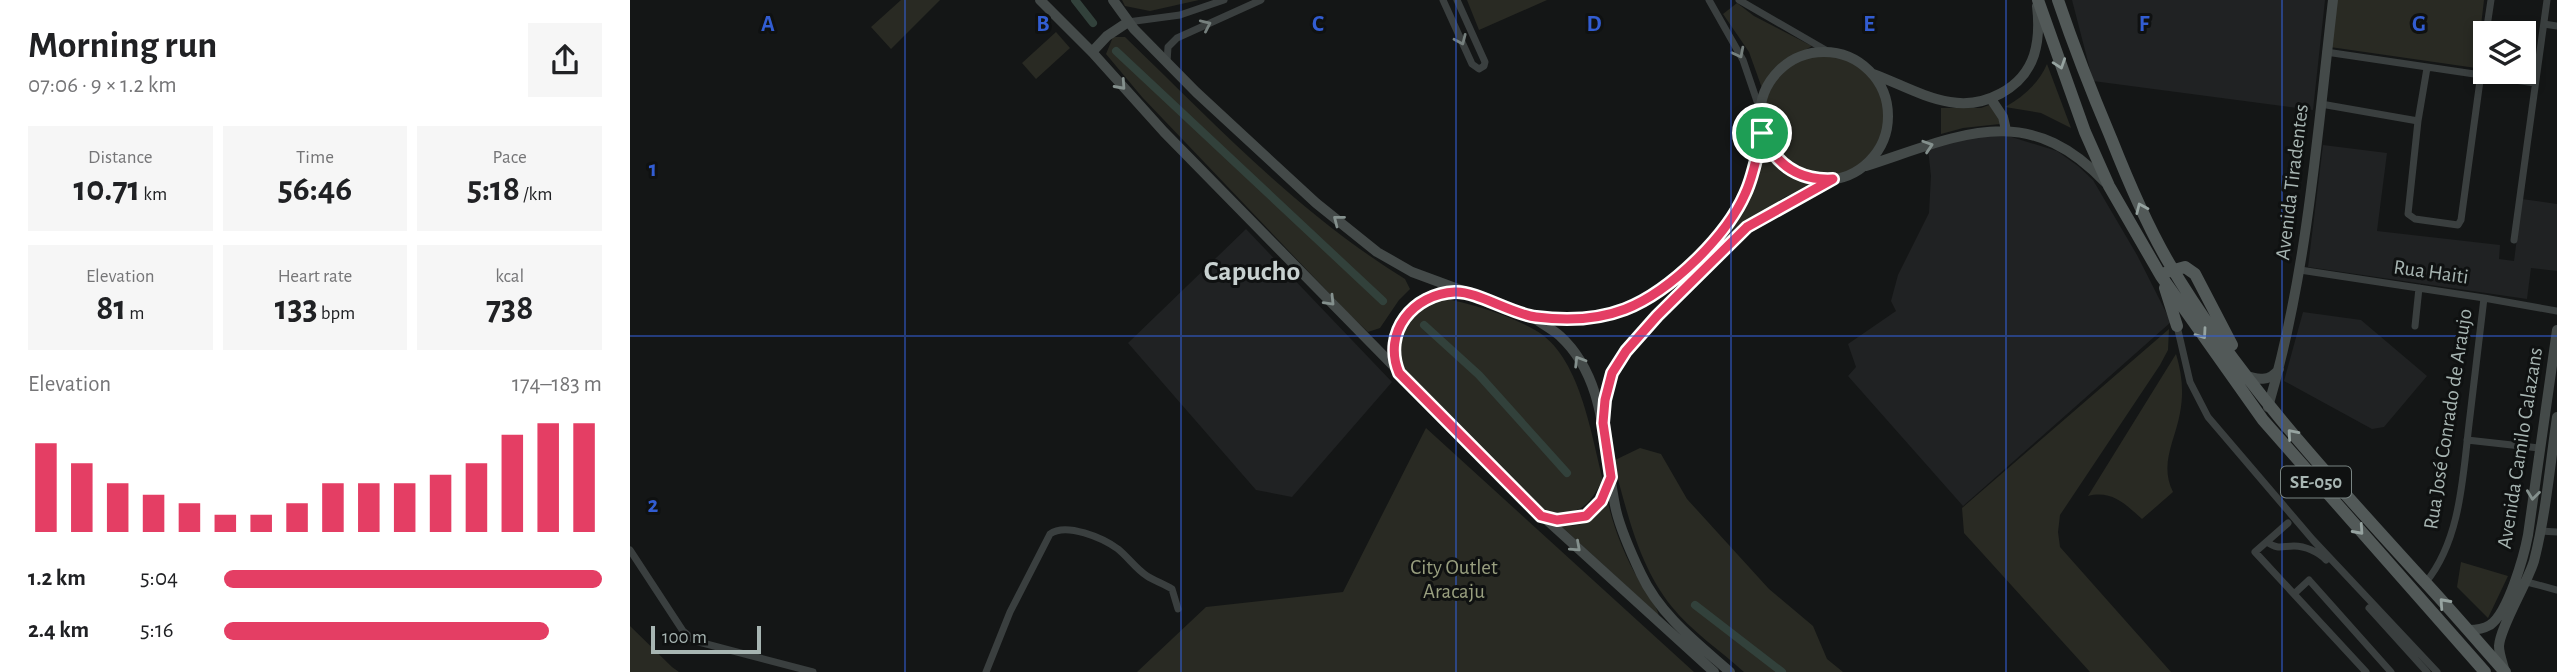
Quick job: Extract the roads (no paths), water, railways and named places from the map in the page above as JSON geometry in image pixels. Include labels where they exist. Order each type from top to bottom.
[{"type":"main road","name":"SE-050","points":[[2037,0],[2085,132],[2109,186],[2263,420],[2485,672]]},
{"type":"main road","name":"SE-050","points":[[2058,0],[2076,54],[2152,233],[2166,274]]},
{"type":"main road","points":[[2176,326],[2166,274],[2185,267],[2195,274],[2238,356],[2244,375]]},
{"type":"main road","name":"SE-050","points":[[2244,375],[2332,481],[2505,672]]},
{"type":"street","points":[[1040,0],[1164,131],[1541,516],[1714,672]]},
{"type":"street","points":[[1050,0],[1056,16]]},
{"type":"street","points":[[1113,0],[1128,22],[1167,62],[1316,203],[1377,252],[1412,272],[1459,291],[1531,316],[1559,319],[1586,318],[1624,310],[1660,292],[1720,234],[1735,214],[1750,181],[1762,133],[1760,110],[1743,60],[1709,0]]},
{"type":"street","points":[[1092,52],[1107,36],[1128,22],[1180,15],[1224,0]]},
{"type":"street","points":[[1167,62],[1166,52],[1171,42],[1261,0]]},
{"type":"street","points":[[1443,0],[1472,64],[1479,69],[1485,62],[1457,0]]},
{"type":"street","points":[[1739,0],[1829,52],[1850,57],[1873,74],[1936,99],[1968,104],[1991,99],[2020,78],[2033,58],[2039,28],[2037,0]]},
{"type":"street","name":"Avenida Tiradentes","points":[[2269,407],[2300,271],[2333,0]]},
{"type":"street","points":[[2488,21],[2491,0]]},
{"type":"street","points":[[2536,76],[2547,0]]},
{"type":"street","points":[[2543,24],[2557,26]]},
{"type":"street","points":[[1760,110],[1767,86],[1781,68],[1806,54],[1829,52]]},
{"type":"street","points":[[2326,52],[2473,73]]},
{"type":"street","points":[[2427,68],[2408,214],[2415,219],[2458,225],[2461,220],[2480,84]]},
{"type":"street","points":[[1863,167],[1875,156],[1888,126],[1888,110],[1883,90],[1873,74]]},
{"type":"street","points":[[2514,240],[2535,84]]},
{"type":"street","points":[[1991,99],[2003,117],[2006,130]]},
{"type":"street","points":[[2321,104],[2418,121]]},
{"type":"street","points":[[1603,423],[1609,383],[1618,363],[1657,316],[1747,227],[1833,179],[1972,133],[2006,130],[2053,141],[2073,152],[2109,186]]},
{"type":"street","points":[[1762,133],[1769,148],[1786,167],[1810,178],[1833,179]]},
{"type":"street","name":"Rua Haiti","points":[[2300,271],[2557,311]]},
{"type":"street","points":[[1676,279],[1686,288]]},
{"type":"street","points":[[2415,326],[2419,288]]},
{"type":"street","points":[[1399,373],[1395,362],[1395,347],[1401,325],[1410,310],[1426,298],[1459,291]]},
{"type":"street","name":"Rua José Conrado de Araujo","points":[[2426,582],[2442,559],[2453,523],[2467,440],[2484,298]]},
{"type":"street","points":[[1531,316],[1560,336],[1579,359],[1595,390],[1617,512],[1640,573],[1652,595],[1671,619],[1730,672]]},
{"type":"street","points":[[2176,326],[2190,382],[2208,417],[2313,540],[2437,672]]},
{"type":"street","name":"Avenida Camilo Calazans","points":[[2469,631],[2492,624],[2517,578],[2528,535],[2539,448],[2552,398],[2557,330]]},
{"type":"street","points":[[2244,375],[2271,378],[2280,366]]},
{"type":"street","name":"Avenida Camilo Calazans","points":[[2505,672],[2500,641],[2527,582],[2540,531],[2555,447],[2557,417]]},
{"type":"street","points":[[2467,440],[2539,448]]},
{"type":"street","points":[[1541,516],[1557,520],[1586,516],[1601,501],[1611,477]]},
{"type":"street","points":[[2288,523],[2255,552],[2366,672]]},
{"type":"street","points":[[986,672],[1025,581],[1050,534],[1056,530],[1064,529],[1083,534],[1119,550],[1141,572],[1172,589],[1178,609]]},
{"type":"street","points":[[2540,531],[2557,532]]},
{"type":"street","points":[[2267,541],[2275,547],[2284,549],[2293,546],[2322,555],[2427,672]]},
{"type":"street","points":[[630,550],[683,631],[695,641],[813,672]]},
{"type":"street","points":[[2295,593],[2309,580],[2391,672]]},
{"type":"street","points":[[2527,582],[2557,590]]},
{"type":"waterway","points":[[1075,0],[1093,23]]},
{"type":"waterway","points":[[1116,51],[1383,301]]},
{"type":"waterway","points":[[1424,325],[1479,375],[1567,473]]},
{"type":"waterway","points":[[1695,605],[1782,672]]},
{"type":"district","name":"Capucho","points":[[1252,272]]},
{"type":"park label","name":"City Outlet Aracaju","points":[[1454,579]]}]
